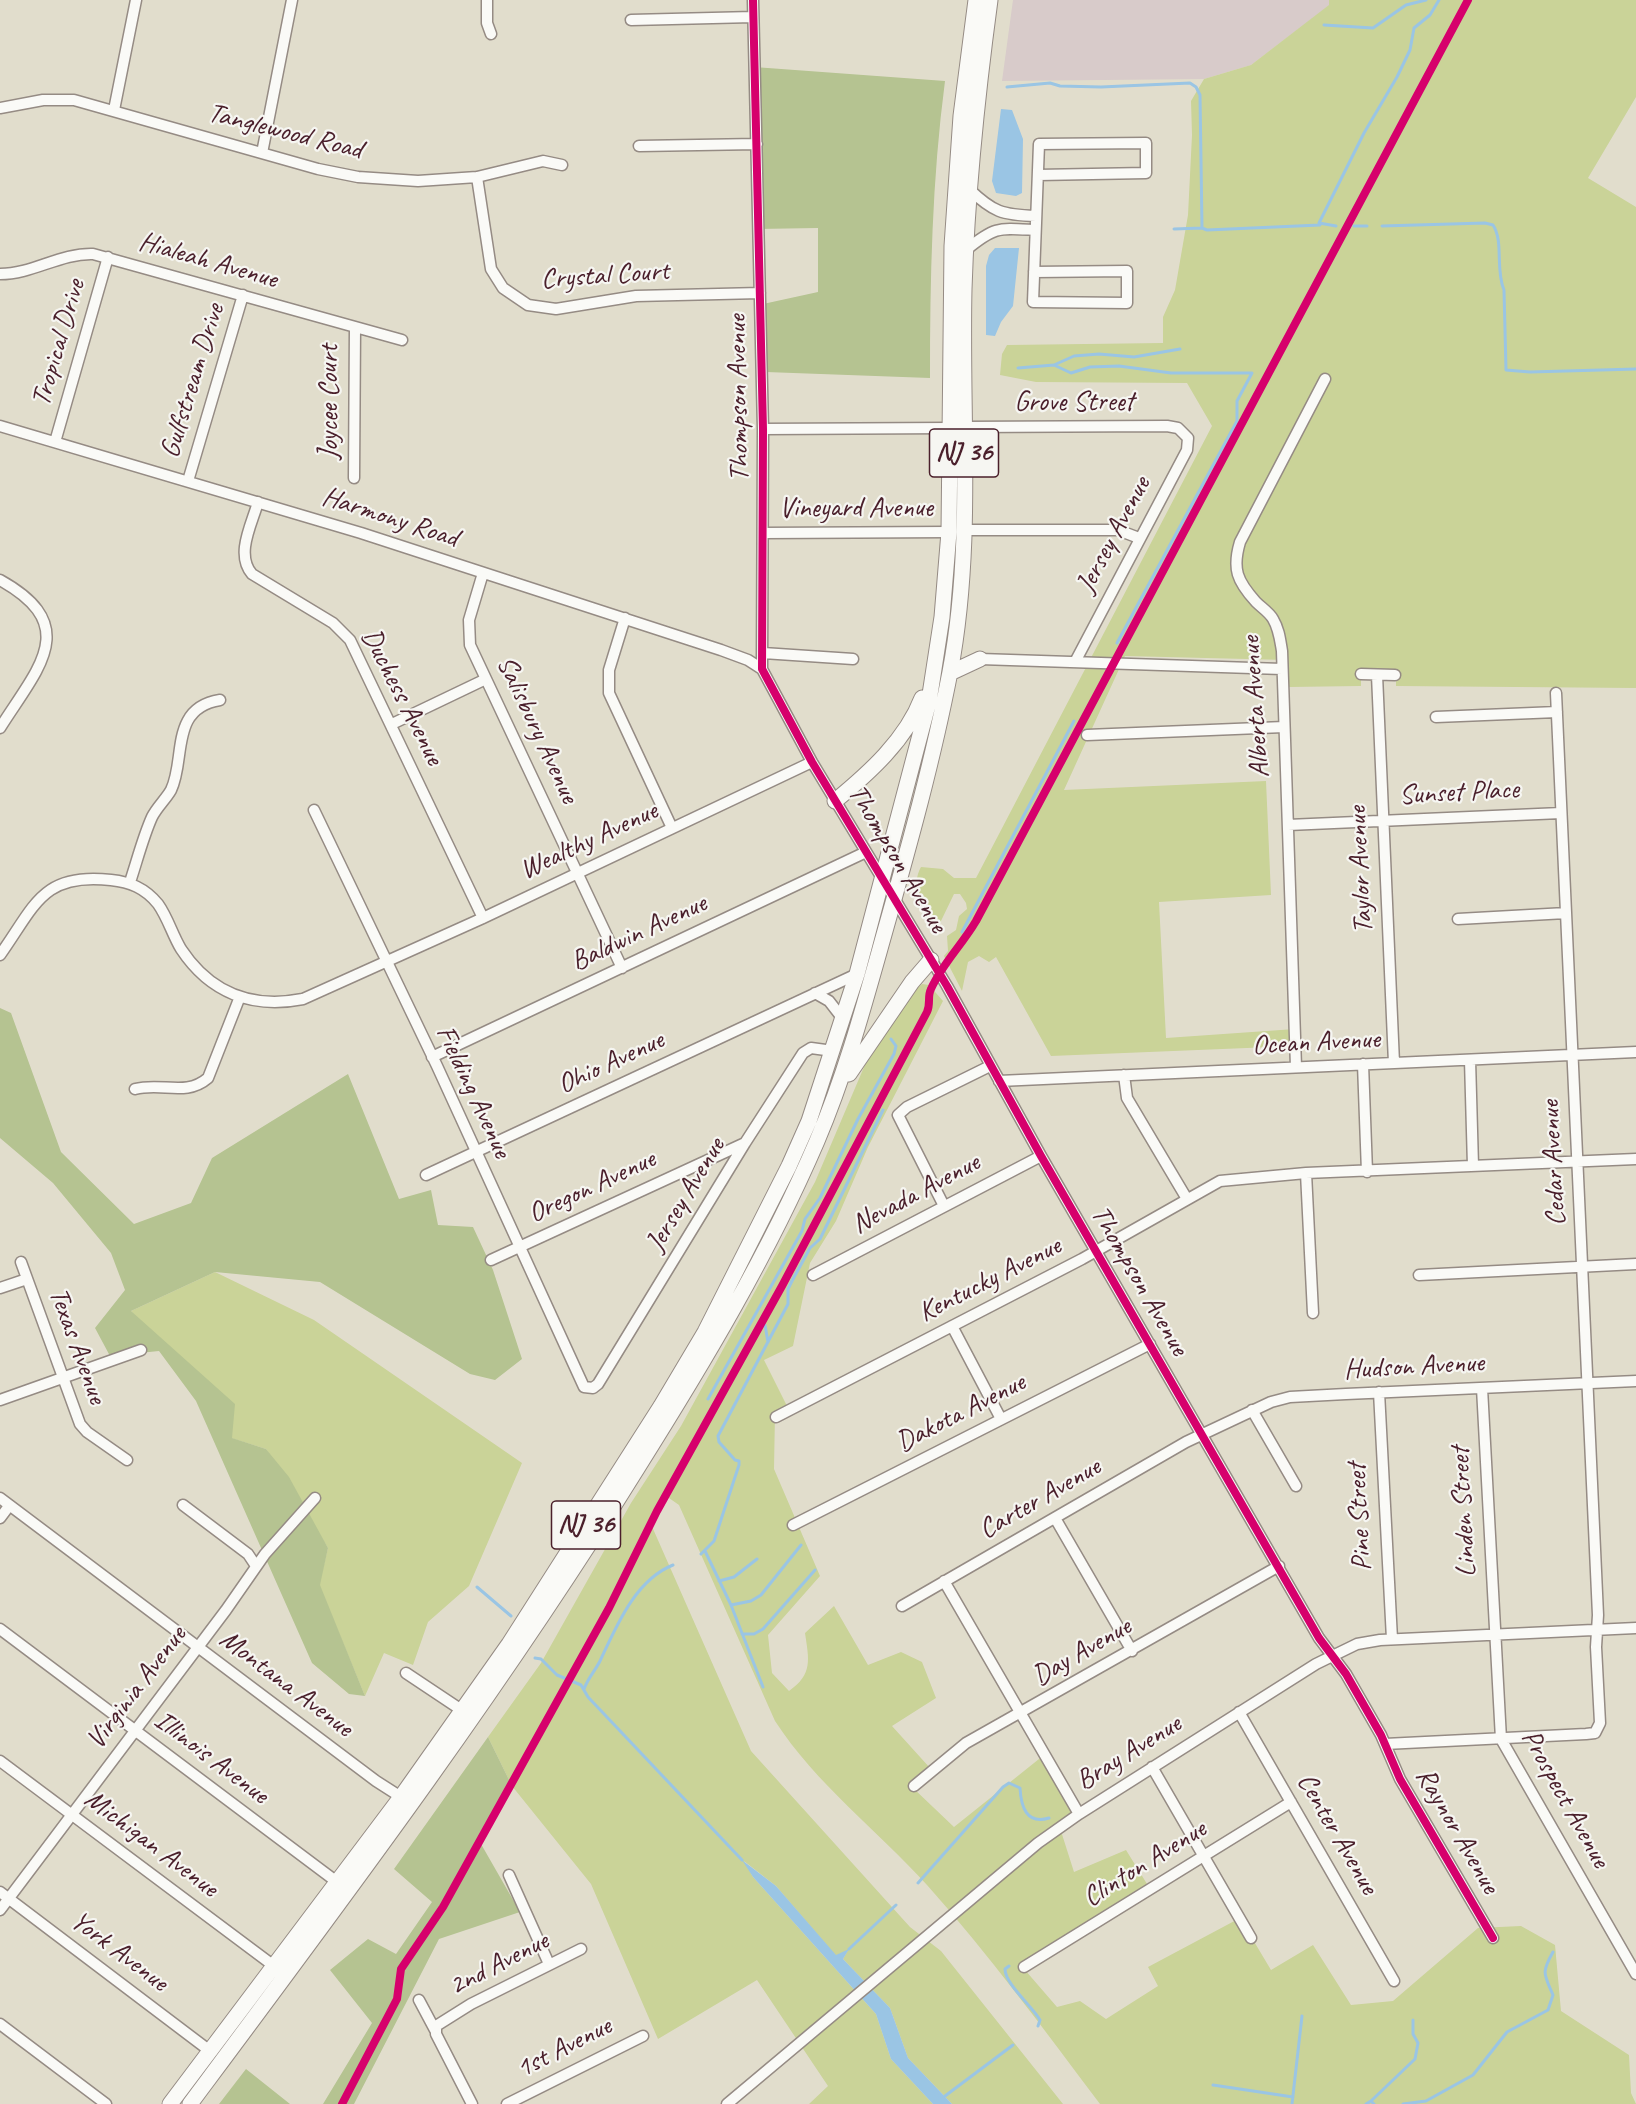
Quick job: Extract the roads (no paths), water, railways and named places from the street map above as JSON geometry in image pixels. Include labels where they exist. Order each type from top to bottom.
[{"type":"highway","name":"NJ 36","points":[[190,2104],[457,1742],[593,1541],[679,1402],[758,1265],[796,1188],[836,1094],[864,1009],[923,792],[950,673],[955,640],[957,428],[951,269],[956,166],[976,0]]},
{"type":"highway","name":"NJ 36","points":[[957,428],[969,189],[990,0]]},
{"type":"highway","name":"NJ 36","points":[[170,2104],[463,1712],[599,1504],[705,1332],[789,1166],[809,1121],[833,1051],[883,881],[929,701],[957,531]]},
{"type":"highway","points":[[955,640],[968,653],[980,659]]},
{"type":"highway","points":[[950,673],[980,659]]},
{"type":"highway","points":[[836,801],[856,784],[904,731],[916,713],[935,665]]},
{"type":"highway","points":[[836,1094],[869,1042],[931,960]]},
{"type":"street","points":[[114,110],[136,0]]},
{"type":"street","points":[[262,153],[292,0]]},
{"type":"street","points":[[487,0],[487,23],[491,34]]},
{"type":"street","name":"Thompson Avenue","points":[[753,0],[763,429],[762,669],[812,762],[931,960],[1041,1156],[1319,1638],[1385,1744]]},
{"type":"street","points":[[631,20],[753,17]]},
{"type":"street","name":"Tanglewood Road","points":[[0,108],[56,98],[114,110],[336,173],[375,179],[418,181],[477,177],[543,161],[562,165]]},
{"type":"street","points":[[1034,272],[1127,271],[1127,303],[1033,302],[1035,230],[1039,144],[1146,143],[1146,173],[1038,175]]},
{"type":"street","points":[[639,146],[757,144]]},
{"type":"street","name":"Crystal Court","points":[[477,177],[491,269],[503,288],[528,305],[556,309],[636,296],[760,292]]},
{"type":"street","points":[[969,189],[988,207],[1008,215],[1036,216]]},
{"type":"street","points":[[966,250],[987,233],[1000,228],[1035,230]]},
{"type":"street","name":"Hialeah Avenue","points":[[0,274],[22,272],[78,254],[108,257],[402,340]]},
{"type":"street","name":"Tropical Drive","points":[[55,442],[108,257]]},
{"type":"street","name":"Gulfstream Drive","points":[[188,481],[243,296]]},
{"type":"street","name":"Joycee Court","points":[[354,478],[355,327]]},
{"type":"street","name":"Alberta Avenue","points":[[1296,1067],[1282,669],[1278,629],[1272,616],[1243,585],[1236,572],[1235,560],[1240,542],[1325,379]]},
{"type":"street","name":"Harmony Road","points":[[0,426],[258,502],[625,618],[736,655],[762,669]]},
{"type":"street","name":"Grove Street","points":[[763,429],[1167,426],[1182,431]]},
{"type":"street","name":"Jersey Avenue","points":[[1075,662],[1187,450],[1188,438],[1182,431]]},
{"type":"street","name":"Duchess Avenue","points":[[258,502],[245,549],[247,568],[252,574],[333,623],[355,648],[483,918]]},
{"type":"street","name":"Vineyard Avenue","points":[[763,533],[1118,530],[1139,538]]},
{"type":"street","name":"Salisbury Avenue","points":[[483,573],[467,628],[470,645],[622,968]]},
{"type":"street","points":[[0,580],[21,591],[37,606],[45,622],[47,640],[43,658],[0,728]]},
{"type":"street","points":[[625,618],[609,670],[609,693],[672,828]]},
{"type":"street","points":[[763,652],[853,659]]},
{"type":"street","points":[[980,659],[1282,669]]},
{"type":"street","points":[[1361,674],[1395,675]]},
{"type":"street","name":"Taylor Avenue","points":[[1377,675],[1394,1063]]},
{"type":"street","points":[[392,724],[486,679]]},
{"type":"street","name":"Cedar Avenue","points":[[1501,1739],[1586,1734],[1599,1729],[1588,1383],[1556,693]]},
{"type":"street","points":[[129,882],[152,816],[174,780],[178,747],[187,724],[200,709],[220,700]]},
{"type":"street","points":[[1436,717],[1557,712]]},
{"type":"street","points":[[1087,735],[1284,727]]},
{"type":"street","name":"Wealthy Avenue","points":[[239,999],[278,1003],[303,999],[483,918],[812,762]]},
{"type":"street","name":"Fielding Avenue","points":[[314,810],[432,1057],[580,1382],[584,1387],[593,1388]]},
{"type":"street","name":"Sunset Place","points":[[1288,825],[1561,813]]},
{"type":"street","name":"Baldwin Avenue","points":[[432,1057],[866,852]]},
{"type":"street","points":[[0,955],[44,895],[60,883],[82,878],[129,882],[150,895],[159,905],[180,947],[199,971],[239,999],[208,1078],[200,1084],[183,1090],[156,1086],[135,1089]]},
{"type":"street","points":[[1458,919],[1566,913]]},
{"type":"street","name":"Ohio Avenue","points":[[426,1175],[856,974]]},
{"type":"street","points":[[815,993],[829,1001],[843,1019]]},
{"type":"street","name":"Jersey Avenue","points":[[593,1388],[803,1053],[811,1048],[833,1051]]},
{"type":"street","name":"Ocean Avenue","points":[[999,1081],[1636,1052]]},
{"type":"street","points":[[1470,1060],[1473,1166]]},
{"type":"street","points":[[1363,1065],[1367,1172]]},
{"type":"street","points":[[944,1206],[898,1115],[907,1107],[990,1066]]},
{"type":"street","points":[[1124,1075],[1124,1090],[1130,1104],[1187,1198]]},
{"type":"street","name":"Oregon Avenue","points":[[491,1260],[745,1143]]},
{"type":"street","name":"Nevada Avenue","points":[[813,1275],[1041,1156]]},
{"type":"street","name":"Kentucky Avenue","points":[[776,1418],[1096,1251],[1187,1198],[1228,1178],[1636,1159]]},
{"type":"street","points":[[1306,1173],[1313,1313]]},
{"type":"street","name":"Texas Avenue","points":[[21,1262],[80,1424],[87,1432],[127,1460]]},
{"type":"street","points":[[1419,1275],[1636,1264]]},
{"type":"street","points":[[0,1288],[27,1279]]},
{"type":"street","points":[[952,1326],[1001,1419]]},
{"type":"street","name":"Dakota Avenue","points":[[793,1525],[1150,1344]]},
{"type":"street","points":[[0,1400],[141,1350]]},
{"type":"street","name":"Hudson Avenue","points":[[1202,1435],[1252,1410],[1290,1397],[1636,1381]]},
{"type":"street","name":"Linden Street","points":[[1482,1388],[1494,1635]]},
{"type":"street","name":"Pine Street","points":[[1379,1392],[1392,1640]]},
{"type":"street","points":[[1252,1410],[1296,1486]]},
{"type":"street","name":"Carter Avenue","points":[[902,1606],[1202,1435]]},
{"type":"street","name":"Montana Avenue","points":[[0,1498],[401,1797]]},
{"type":"street","name":"Virginia Avenue","points":[[0,1910],[4,1895],[72,1815],[256,1566],[315,1498]]},
{"type":"street","points":[[183,1505],[248,1554],[256,1566]]},
{"type":"street","points":[[0,1518],[9,1506]]},
{"type":"street","points":[[1055,1518],[1132,1651]]},
{"type":"street","name":"Day Avenue","points":[[914,1786],[957,1750],[1279,1566]]},
{"type":"street","points":[[944,1581],[1079,1814]]},
{"type":"street","name":"Bray Avenue","points":[[727,2104],[1038,1843],[1152,1767],[1332,1656],[1357,1644],[1392,1640],[1636,1628]]},
{"type":"street","name":"Illinois Avenue","points":[[0,1629],[337,1882]]},
{"type":"street","name":"Prospect Avenue","points":[[1494,1635],[1501,1739],[1636,1974]]},
{"type":"street","points":[[406,1673],[463,1712]]},
{"type":"street","name":"Center Avenue","points":[[1239,1712],[1394,1981]]},
{"type":"street","points":[[1385,1744],[1501,1739]]},
{"type":"street","name":"Raynor Avenue","points":[[1385,1744],[1400,1779],[1493,1938]]},
{"type":"street","name":"Michigan Avenue","points":[[0,1761],[274,1966]]},
{"type":"street","points":[[1152,1767],[1251,1938]]},
{"type":"street","name":"Clinton Avenue","points":[[1024,1967],[1291,1802]]},
{"type":"street","points":[[509,1875],[549,1964]]},
{"type":"street","name":"York Avenue","points":[[4,1895],[210,2051]]},
{"type":"street","name":"2nd Avenue","points":[[437,2026],[549,1964],[581,1949]]},
{"type":"street","points":[[419,2000],[437,2026],[472,2104]]},
{"type":"street","points":[[0,2024],[106,2104]]},
{"type":"street","name":"1st Avenue","points":[[507,2104],[643,2036]]},
{"type":"water","points":[[1001,109],[1012,110],[1023,139],[1022,193],[1016,196],[996,193],[992,181]]},
{"type":"water","points":[[995,248],[1019,248],[1013,306],[1001,322],[995,336],[986,335],[986,266],[989,255]]},
{"type":"water","points":[[742,1860],[776,1886],[836,1955],[849,1949],[843,1959],[890,2008],[908,2058],[952,2104],[933,2104],[891,2059],[876,2014],[753,1877]]},
{"type":"waterway","points":[[1324,25],[1373,28],[1406,5],[1426,0]]},
{"type":"waterway","points":[[1336,226],[1319,223],[1364,133],[1397,77],[1410,50],[1414,28],[1430,15],[1439,0]]},
{"type":"waterway","points":[[1007,87],[1050,83],[1060,86],[1101,87],[1190,83],[1196,87],[1200,95],[1202,228],[1207,230],[1320,225]]},
{"type":"waterway","points":[[1382,226],[1485,223],[1493,225],[1498,239],[1501,282],[1504,290],[1506,370],[1530,372],[1636,369]]},
{"type":"waterway","points":[[1354,226],[1367,226]]},
{"type":"waterway","points":[[1174,229],[1202,228]]},
{"type":"waterway","points":[[1054,365],[1074,356],[1099,354],[1134,357],[1180,349]]},
{"type":"waterway","points":[[1018,368],[1054,365],[1071,373],[1090,367],[1119,366],[1171,373],[1252,373],[1237,401],[1237,421],[1117,643]]},
{"type":"waterway","points":[[962,932],[1074,721]]},
{"type":"waterway","points":[[708,1399],[802,1231],[805,1219],[820,1198],[858,1119],[894,1054],[896,1046],[891,1039]]},
{"type":"waterway","points":[[701,1554],[714,1541],[739,1465],[739,1461],[735,1460],[719,1442],[718,1436],[788,1304],[788,1289],[792,1281],[810,1248],[820,1239],[883,1110]]},
{"type":"waterway","points":[[765,1325],[768,1342]]},
{"type":"waterway","points":[[731,1605],[751,1601],[761,1595],[801,1545]]},
{"type":"waterway","points":[[705,1551],[731,1605],[763,1687]]},
{"type":"waterway","points":[[719,1581],[734,1577],[757,1559]]},
{"type":"waterway","points":[[584,1689],[620,1620],[637,1593],[660,1572],[673,1565]]},
{"type":"waterway","points":[[742,1634],[754,1634],[763,1629],[815,1570]]},
{"type":"waterway","points":[[477,1587],[511,1616]]},
{"type":"waterway","points":[[535,1658],[541,1659],[557,1675],[581,1685],[588,1697],[742,1860]]},
{"type":"waterway","points":[[918,1883],[1009,1783],[1020,1788],[1024,1807],[1030,1816],[1035,1819],[1049,1818]]},
{"type":"waterway","points":[[849,1949],[896,1905]]},
{"type":"waterway","points":[[1403,2104],[1426,2101],[1473,2075],[1507,2032],[1548,2010],[1553,1995],[1545,1969],[1553,1952]]},
{"type":"waterway","points":[[1009,1966],[1005,1969],[1006,1975],[1040,2020],[1038,2026]]},
{"type":"waterway","points":[[1292,2104],[1302,2016]]},
{"type":"waterway","points":[[1371,2101],[1415,2059],[1418,2043],[1413,2034],[1413,2020]]},
{"type":"waterway","points":[[945,2096],[1013,2045]]},
{"type":"waterway","points":[[1213,2085],[1293,2097]]},
{"type":"waterway","points":[[1366,2104],[1371,2101],[1374,2104]]}]
